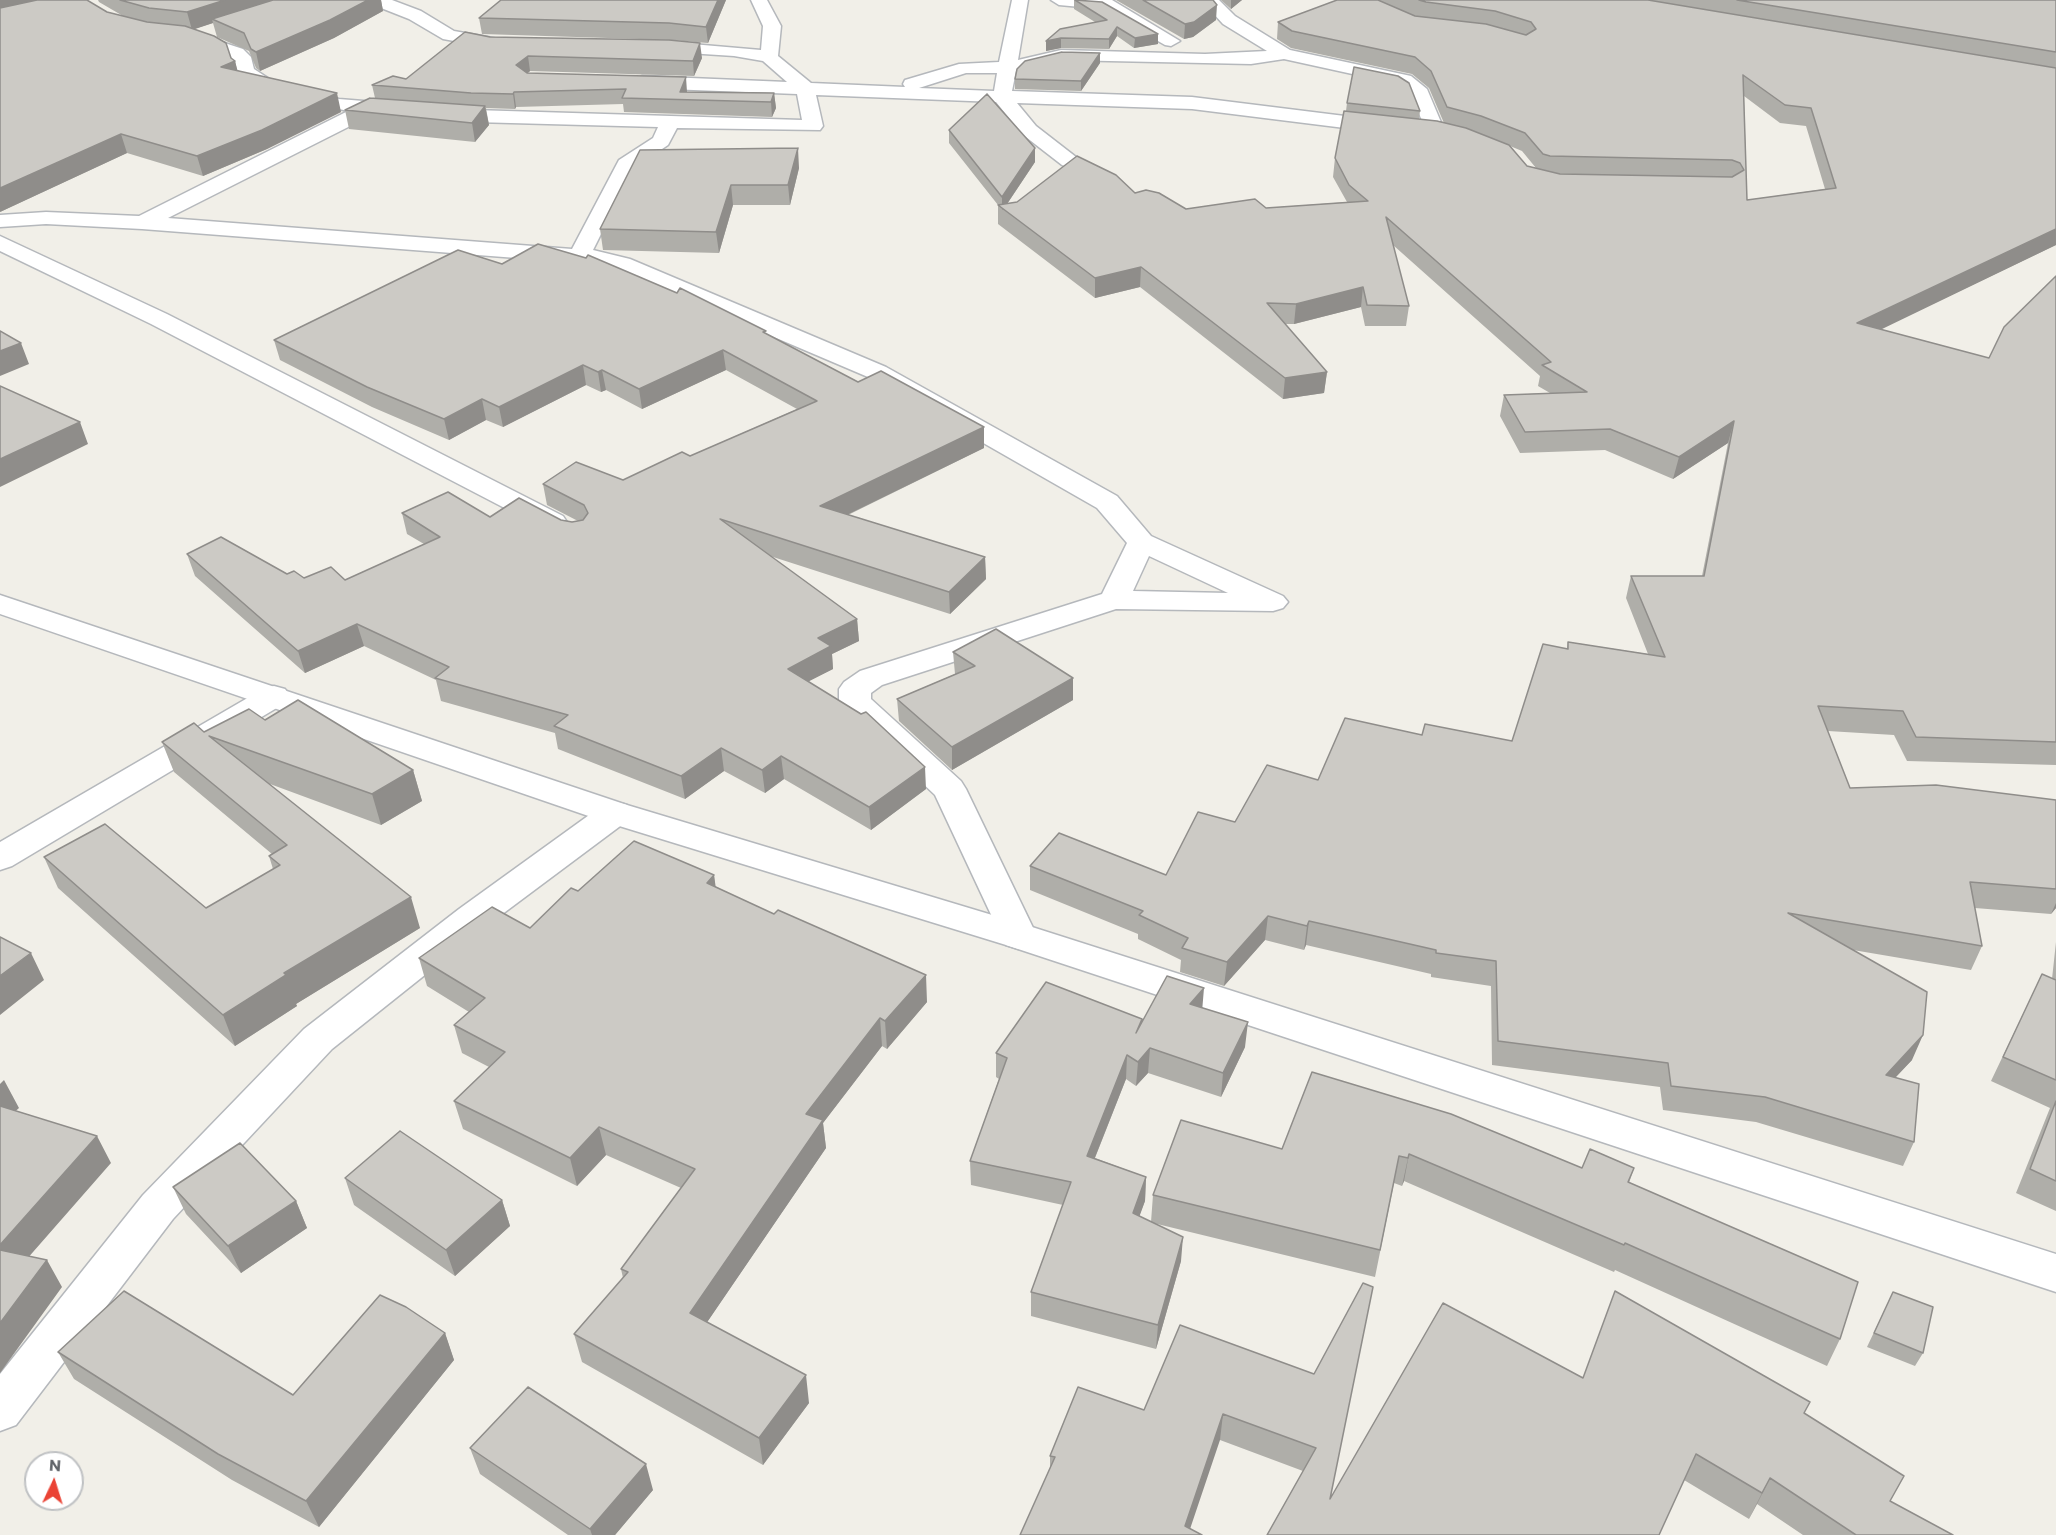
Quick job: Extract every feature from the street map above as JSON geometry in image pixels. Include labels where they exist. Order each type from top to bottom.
[{"type":"street","points":[[377,0],[415,15],[449,35],[494,44],[527,46]]},
{"type":"street","points":[[759,0],[772,26],[769,57]]},
{"type":"street","points":[[1020,0],[1007,67],[1008,97],[1029,130],[1069,161],[1126,190]]},
{"type":"street","points":[[1059,0],[1106,4],[1127,0]]},
{"type":"street","points":[[1209,0],[1228,20],[1284,54],[1404,80],[1418,89],[1435,131]]},
{"type":"street","points":[[1106,4],[1205,59]]},
{"type":"street","points":[[193,37],[213,30]]},
{"type":"street","points":[[163,34],[193,37],[237,53],[242,57],[245,72],[270,88],[339,105],[368,109],[563,118],[813,126]]},
{"type":"street","points":[[635,46],[734,51],[769,57],[805,88],[814,136],[806,147]]},
{"type":"street","points":[[882,91],[965,68],[1007,67],[1035,63],[1061,55],[1251,59],[1284,54]]},
{"type":"street","points":[[626,81],[1191,103],[1435,131],[1482,144]]},
{"type":"street","points":[[142,223],[368,109]]},
{"type":"street","points":[[563,118],[598,139]]},
{"type":"street","points":[[580,254],[626,157],[661,141],[670,122]]},
{"type":"street","points":[[626,157],[668,160]]},
{"type":"street","points":[[0,221],[46,218],[142,223],[580,254],[622,264],[877,372],[1107,502],[1141,542],[1273,602],[1114,600],[870,678],[855,689],[855,702],[949,789],[1019,936]]},
{"type":"street","points":[[0,243],[159,319],[576,533]]},
{"type":"street","points":[[1114,600],[1141,542]]},
{"type":"street","points":[[0,604],[615,813],[1019,936],[2056,1273]]},
{"type":"street","points":[[0,858],[274,696]]},
{"type":"street","points":[[0,1410],[158,1207],[318,1039],[472,918],[615,813]]},
{"type":"building","points":[[37,0],[87,0],[107,12],[147,22],[185,26],[214,36],[226,43],[231,58],[235,61],[221,67],[337,93],[262,130],[197,156],[121,134],[0,188],[0,8]]},
{"type":"building","points":[[120,0],[225,0],[187,12],[149,8]]},
{"type":"building","points":[[273,0],[368,0],[330,20],[256,52],[251,49],[244,33],[212,19]]},
{"type":"building","points":[[501,0],[718,0],[706,27],[669,23],[479,18]]},
{"type":"building","points":[[1075,0],[1102,2],[1158,34],[1135,38],[1117,27],[1109,39],[1061,38],[1046,41],[1060,29],[1107,20]]},
{"type":"building","points":[[1143,0],[1213,0],[1217,5],[1194,22],[1185,24]]},
{"type":"building","points":[[1337,0],[1378,0],[1415,16],[1486,24],[1526,35],[1536,29],[1531,22],[1495,11],[1419,0],[1648,0],[2056,68],[2056,229],[1857,323],[1989,358],[2004,327],[2056,276],[2056,742],[1916,737],[1903,711],[1818,706],[1850,788],[1936,785],[2056,800],[2056,889],[1970,882],[1982,946],[1788,913],[1927,992],[1923,1035],[1886,1075],[1919,1084],[1914,1142],[1765,1097],[1671,1086],[1668,1063],[1498,1041],[1496,961],[1436,953],[1436,950],[1309,921],[1307,926],[1268,916],[1227,962],[1182,948],[1188,938],[1139,915],[1143,911],[1030,866],[1059,833],[1166,875],[1198,812],[1235,822],[1267,765],[1318,780],[1345,718],[1422,735],[1425,724],[1512,741],[1543,644],[1568,649],[1568,642],[1665,657],[1631,576],[1704,576],[1734,421],[1679,457],[1610,429],[1525,432],[1504,395],[1587,392],[1542,365],[1551,362],[1386,217],[1409,306],[1367,305],[1363,287],[1296,304],[1267,303],[1327,372],[1285,378],[1141,267],[1095,278],[998,205],[1017,202],[1077,156],[1116,175],[1135,193],[1146,190],[1159,193],[1186,209],[1255,199],[1266,208],[1368,201],[1349,185],[1335,158],[1344,111],[1437,121],[1466,128],[1509,145],[1527,166],[1560,174],[1732,177],[1744,170],[1740,163],[1732,160],[1543,154],[1525,133],[1481,116],[1447,107],[1431,71],[1415,57],[1292,31],[1278,22]],"holes":[[[1743,75],[1785,105],[1811,108],[1836,188],[1747,200]]]},
{"type":"building","points":[[1737,0],[2056,0],[2056,52]]},
{"type":"building","points":[[465,32],[490,37],[669,40],[700,43],[693,61],[528,56],[516,65],[527,73],[686,77],[680,92],[774,93],[771,102],[622,98],[626,89],[514,92],[513,94],[372,85],[393,76],[406,79]]},
{"type":"building","points":[[1062,52],[1100,53],[1081,81],[1015,79],[1017,69],[1025,61]]},
{"type":"building","points":[[1354,67],[1398,76],[1409,83],[1420,111],[1347,103]]},
{"type":"building","points":[[987,94],[1035,148],[1002,197],[949,130]]},
{"type":"building","points":[[370,98],[485,106],[472,123],[345,110]]},
{"type":"building","points":[[798,148],[788,185],[731,185],[716,232],[600,229],[640,150]]},
{"type":"building","points":[[538,244],[586,258],[588,255],[677,293],[680,288],[766,331],[763,332],[858,382],[881,371],[984,427],[820,506],[985,557],[949,592],[720,519],[857,619],[818,638],[831,646],[788,669],[861,714],[866,712],[925,767],[869,807],[781,756],[762,770],[721,748],[681,776],[554,726],[568,715],[435,678],[449,667],[357,624],[298,651],[187,554],[221,537],[287,574],[294,571],[304,578],[331,567],[345,580],[440,537],[402,513],[448,492],[490,517],[519,498],[561,520],[572,522],[583,520],[588,513],[584,505],[543,484],[576,462],[623,480],[682,452],[690,456],[817,401],[723,350],[639,389],[602,370],[598,372],[583,365],[499,407],[482,399],[444,419],[367,387],[274,340],[458,250],[502,264]]},
{"type":"building","points":[[0,331],[21,343],[0,351]]},
{"type":"building","points":[[0,386],[80,422],[0,459]]},
{"type":"building","points":[[996,629],[1073,678],[952,747],[897,699],[975,666],[953,652]]},
{"type":"building","points":[[298,700],[413,770],[372,794],[209,736],[411,897],[284,973],[286,975],[223,1015],[44,857],[105,824],[206,908],[280,865],[269,856],[287,845],[162,742],[194,723],[204,732],[249,709],[265,720]]},
{"type":"building","points":[[634,841],[714,875],[707,883],[774,914],[778,910],[926,975],[885,1021],[880,1018],[806,1114],[823,1120],[690,1313],[806,1375],[759,1438],[574,1334],[628,1272],[621,1269],[695,1169],[599,1127],[570,1158],[454,1101],[505,1052],[454,1025],[485,998],[419,958],[492,907],[530,928],[571,888],[578,891]]},
{"type":"building","points":[[0,937],[31,953],[0,976]]},
{"type":"building","points":[[2042,974],[2056,980],[2056,1080],[2003,1057]]},
{"type":"building","points":[[1167,976],[1204,988],[1190,1004],[1248,1022],[1223,1073],[1150,1048],[1138,1062],[1127,1055],[1087,1156],[1146,1177],[1133,1213],[1183,1237],[1158,1325],[1031,1292],[1071,1182],[970,1161],[1007,1058],[996,1053],[1046,982],[1142,1019],[1136,1033]]},
{"type":"building","points":[[1312,1072],[1451,1114],[1582,1168],[1590,1149],[1634,1168],[1628,1182],[1858,1282],[1840,1339],[1625,1243],[1624,1245],[1409,1154],[1408,1158],[1399,1156],[1380,1250],[1153,1195],[1181,1120],[1282,1149]]},
{"type":"building","points":[[2056,1101],[2056,1181],[2030,1169]]},
{"type":"building","points":[[0,1106],[97,1136],[0,1245]]},
{"type":"building","points":[[400,1131],[502,1200],[446,1250],[345,1178]]},
{"type":"building","points":[[240,1143],[296,1201],[228,1246],[173,1187]]},
{"type":"building","points":[[0,1250],[47,1260],[0,1323]]},
{"type":"building","points":[[1363,1283],[1373,1287],[1330,1499],[1443,1303],[1583,1378],[1615,1291],[1810,1402],[1804,1413],[1904,1476],[1890,1501],[1953,1535],[1856,1535],[1770,1478],[1762,1493],[1696,1454],[1659,1535],[1267,1535],[1316,1448],[1223,1414],[1185,1526],[1202,1535],[1020,1535],[1055,1457],[1050,1456],[1078,1387],[1144,1410],[1180,1325],[1314,1374]]},
{"type":"building","points":[[124,1291],[293,1395],[380,1295],[406,1307],[445,1333],[306,1501],[218,1454],[58,1352]]},
{"type":"building","points":[[1893,1292],[1933,1307],[1923,1353],[1874,1333]]},
{"type":"building","points":[[528,1387],[646,1464],[590,1529],[470,1448]]}]
